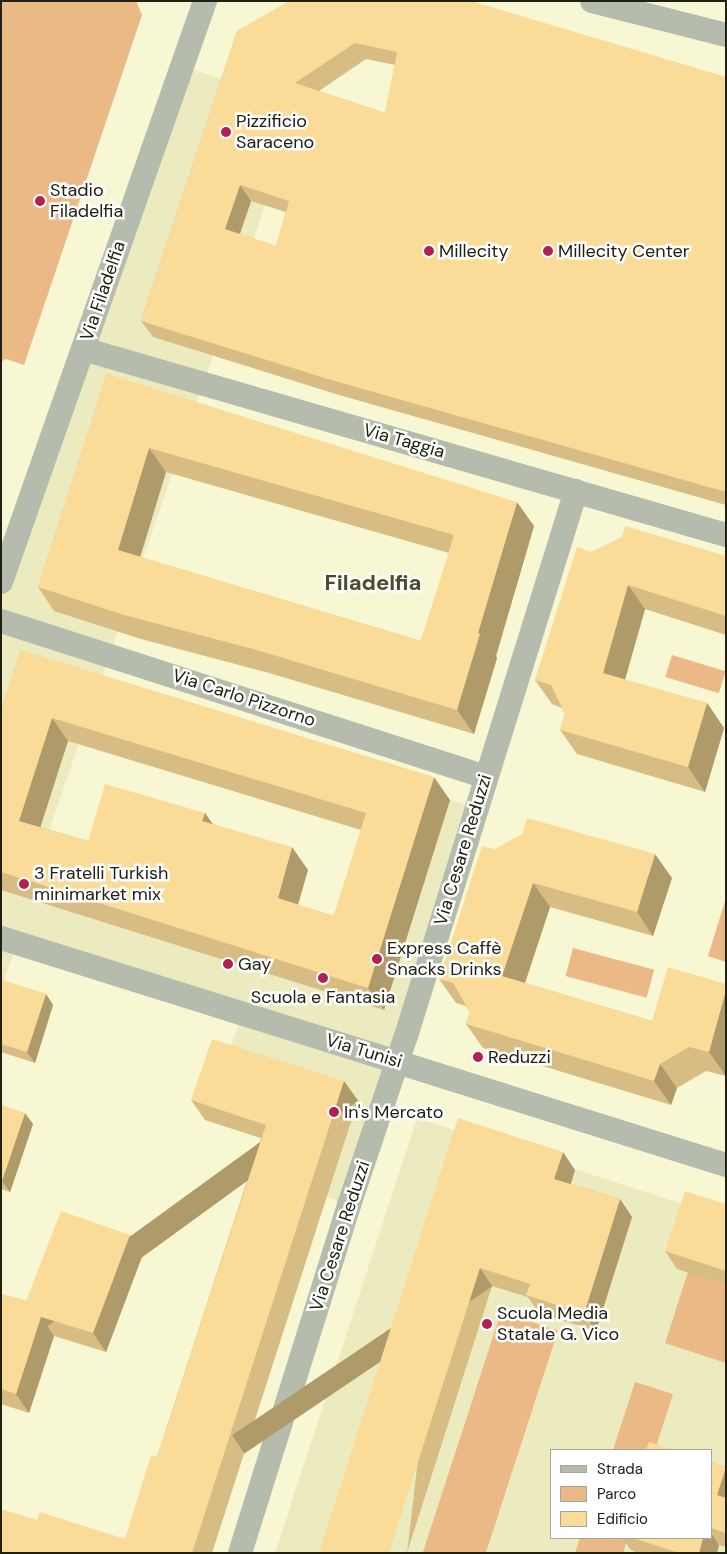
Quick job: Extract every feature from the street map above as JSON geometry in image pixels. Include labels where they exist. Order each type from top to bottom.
[{"type":"street","name":"Via Filadelfia","points":[[1,582],[205,1]]},
{"type":"street","points":[[592,1],[726,35]]},
{"type":"street","name":"Via Taggia","points":[[83,349],[726,535]]},
{"type":"street","name":"Via Cesare Reduzzi","points":[[240,1553],[576,491]]},
{"type":"street","name":"Via Carlo Pizzorno","points":[[1,621],[486,777]]},
{"type":"street","name":"Via Tunisi","points":[[1,938],[726,1165]]},
{"type":"shaded area","points":[[182,66],[300,104],[44,845],[349,938],[398,784],[476,808],[349,1205],[292,1185],[285,1146],[205,1120],[242,1014],[17,943],[1,991],[1,581]]},
{"type":"shaded area","name":"Scuola Media Statale G. Vico","points":[[417,1118],[726,1218],[726,1553],[275,1553]]},
{"type":"green space","name":"Stadio Filadelfia","points":[[1,1],[136,1],[142,15],[24,365],[6,359],[1,362]]},
{"type":"green space","points":[[672,655],[726,671],[719,693],[665,677]]},
{"type":"green space","points":[[726,898],[726,962],[708,956]]},
{"type":"green space","points":[[573,948],[654,970],[647,998],[565,976]]},
{"type":"green space","points":[[688,1272],[726,1285],[726,1363],[665,1343]]},
{"type":"green space","points":[[501,1312],[558,1331],[486,1553],[423,1553]]},
{"type":"green space","points":[[635,1382],[673,1394],[655,1449],[613,1449]]},
{"type":"green space","points":[[580,1539],[628,1539],[623,1553],[575,1553]]},
{"type":"building","name":"Millecity Center","points":[[289,1],[471,1],[726,77],[726,492],[328,379],[141,321],[237,31]],"holes":[[[355,43],[397,52],[385,113],[295,83]],[[240,185],[289,201],[276,246],[225,229]]]},
{"type":"building","points":[[107,374],[517,502],[457,710],[253,649],[124,615],[38,587]],"holes":[[[149,448],[454,535],[421,641],[118,550]]]},
{"type":"building","points":[[625,526],[726,556],[726,616],[628,585],[603,673],[707,703],[688,767],[560,730],[565,714],[551,685],[535,680],[577,547],[591,552],[622,537]]},
{"type":"building","points":[[21,650],[434,777],[368,988],[1,872],[1,710]],"holes":[[[52,718],[366,813],[334,916],[278,898],[292,847],[202,821],[205,813],[105,784],[88,841],[19,821]]]},
{"type":"building","points":[[527,818],[655,854],[637,912],[533,883],[502,976],[652,1021],[668,967],[726,984],[709,1052],[689,1047],[660,1064],[654,1081],[466,1024],[470,1012],[453,983],[439,979],[482,846],[495,849],[522,834]]},
{"type":"building","points":[[1,980],[46,994],[27,1052],[1,1044]]},
{"type":"building","points":[[212,1039],[344,1081],[192,1553],[1,1553],[1,1509],[37,1520],[40,1512],[125,1539],[151,1455],[157,1457],[266,1125],[191,1100]]},
{"type":"building","points":[[1,1105],[25,1113],[2,1181],[1,1180]]},
{"type":"building","points":[[458,1118],[563,1152],[554,1179],[620,1199],[584,1314],[526,1295],[530,1284],[480,1268],[389,1553],[319,1553]]},
{"type":"building","points":[[685,1191],[726,1204],[726,1271],[665,1251]]},
{"type":"building","points":[[61,1211],[130,1235],[93,1333],[41,1317],[16,1394],[1,1389],[1,1294],[26,1301]]},
{"type":"building","points":[[649,1442],[672,1449],[646,1449]]},
{"type":"building","points":[[712,1462],[726,1467],[717,1495],[726,1498],[726,1533],[712,1528]]},
{"type":"building","points":[[636,1539],[703,1539],[699,1553],[679,1553]]},
{"type":"place","name":"Pizzificio Saraceno","points":[[226,132]]},
{"type":"place","name":"Stadio Filadelfia","points":[[40,201]]},
{"type":"place","name":"Millecity","points":[[429,251]]},
{"type":"place","name":"Millecity Center","points":[[548,251]]},
{"type":"place","name":"3 Fratelli Turkish minimarket mix","points":[[24,884]]},
{"type":"place","name":"Express Caffè Snacks Drinks","points":[[377,959]]},
{"type":"place","name":"Gay","points":[[228,964]]},
{"type":"place","name":"Scuola e Fantasia","points":[[323,978]]},
{"type":"place","name":"Reduzzi","points":[[478,1057]]},
{"type":"place","name":"In's Mercato","points":[[334,1112]]},
{"type":"place","name":"Scuola Media Statale G. Vico","points":[[487,1324]]},
{"type":"district","name":"Filadelfia","points":[[373,583]]}]
